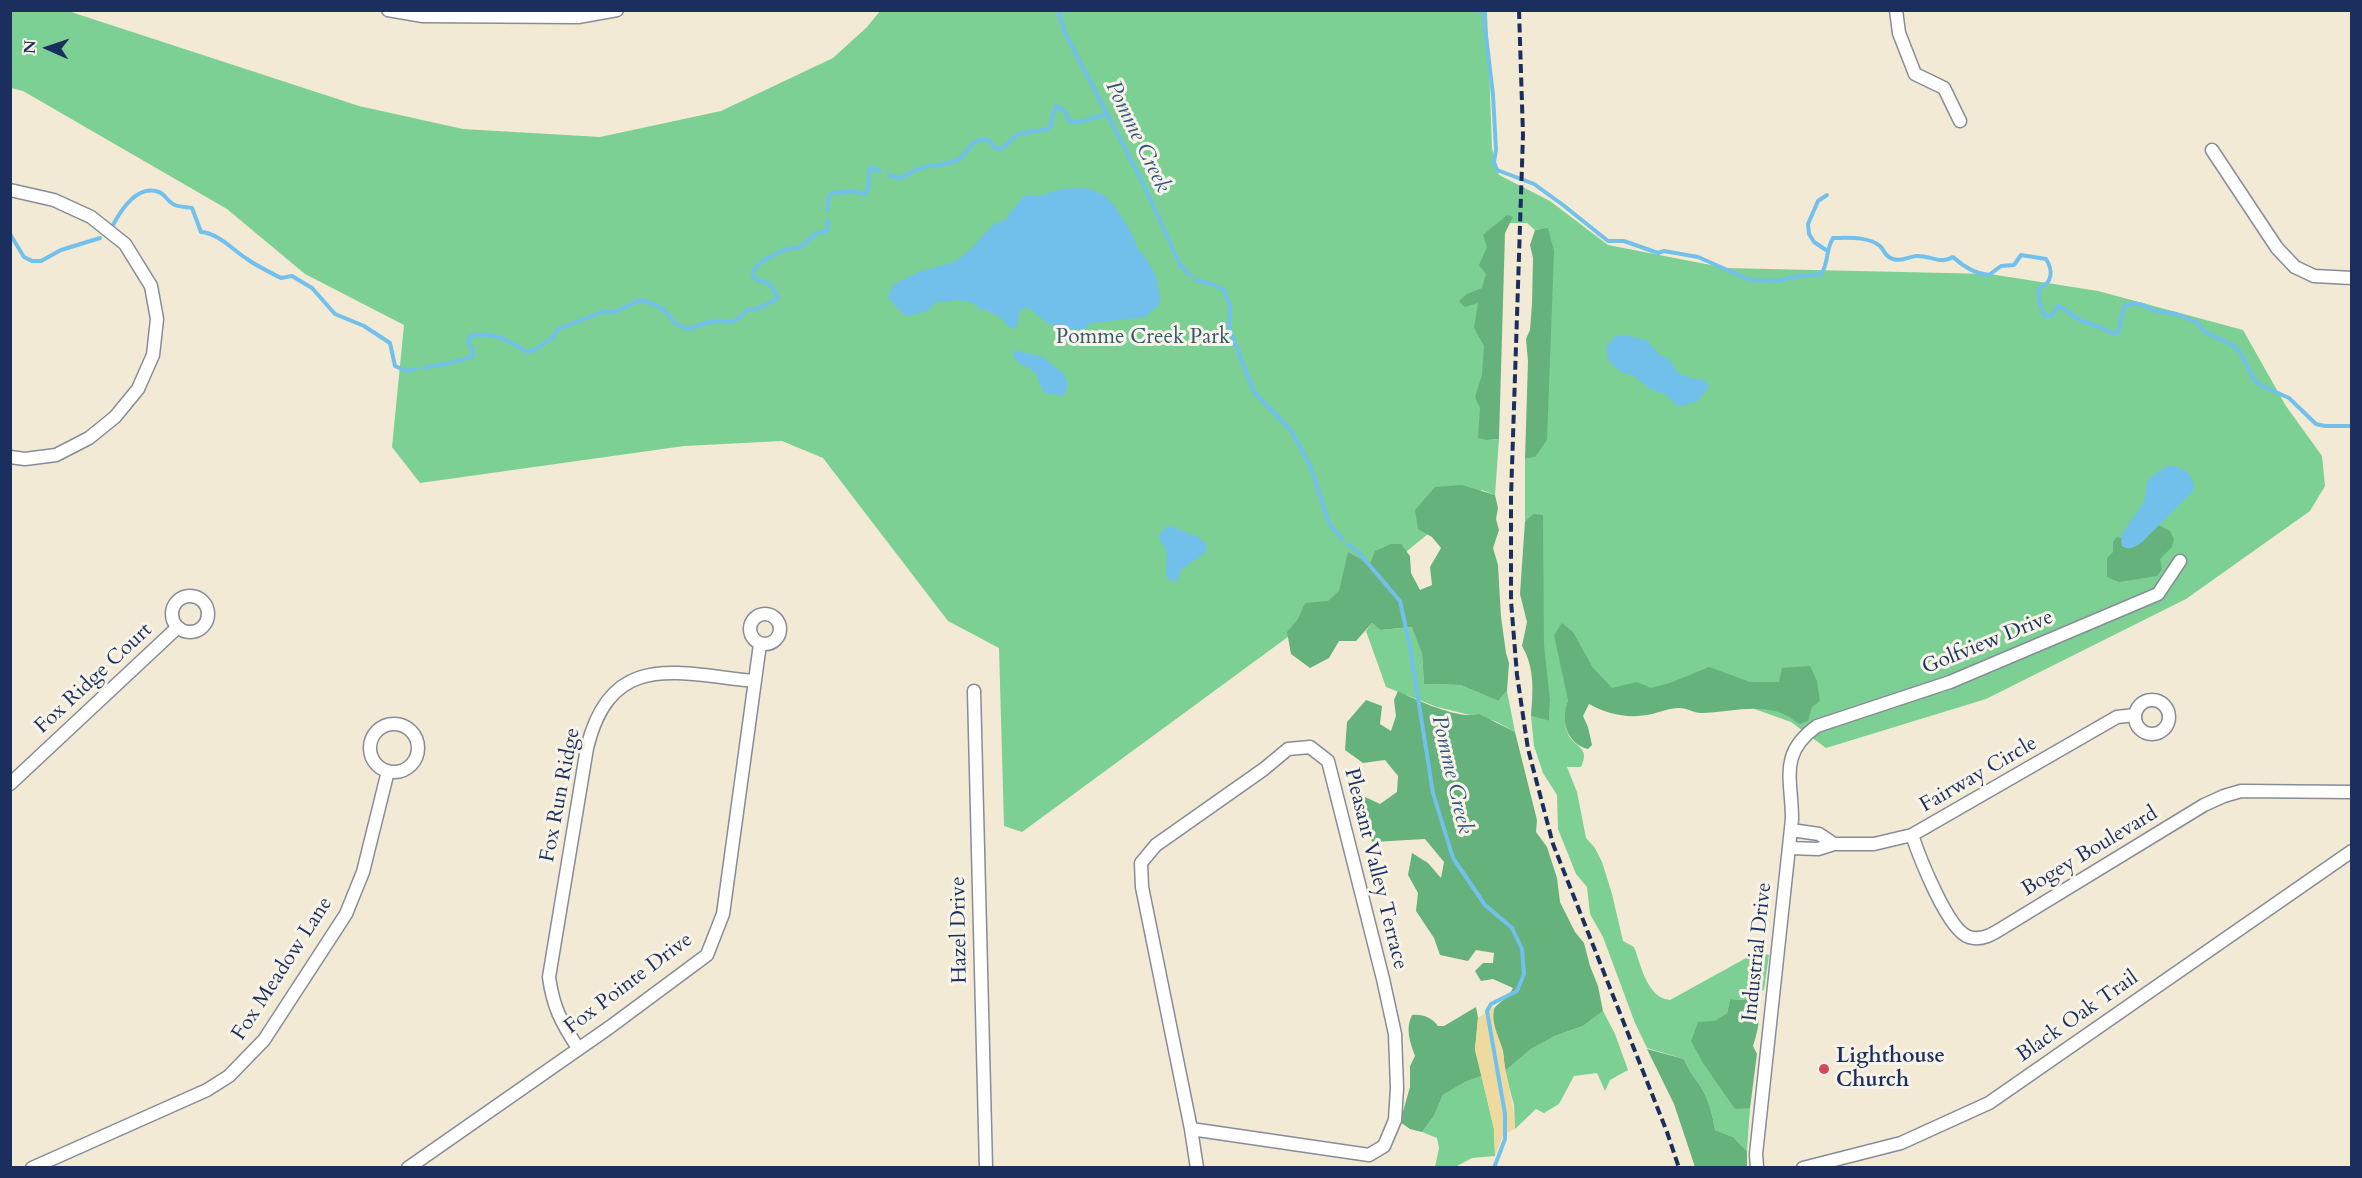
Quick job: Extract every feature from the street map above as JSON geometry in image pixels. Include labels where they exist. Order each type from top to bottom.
[{"type":"street","points":[[388,10],[423,16],[554,17],[592,16],[617,10]]},
{"type":"street","points":[[1896,10],[1899,33],[1915,74],[1944,88],[1960,121]]},
{"type":"street","points":[[2212,150],[2277,248],[2295,267],[2314,276],[2352,278]]},
{"type":"street","points":[[10,190],[54,200],[91,217],[125,244],[152,286],[157,318],[153,355],[138,389],[115,417],[89,438],[56,455],[25,459],[10,457]]},
{"type":"street","name":"Golfview Drive","points":[[1799,743],[1817,726],[1950,682],[2158,594],[2180,561]]},
{"type":"street","name":"Fox Ridge Court","points":[[10,784],[178,627]]},
{"type":"street","name":"Fox Pointe Drive","points":[[408,1167],[707,955],[723,914],[760,644]]},
{"type":"street","name":"Fox Run Ridge","points":[[578,1048],[561,1023],[553,1001],[549,977],[587,748],[594,722],[601,709],[619,690],[651,674],[673,672],[754,681]]},
{"type":"street","name":"Hazel Drive","points":[[974,691],[986,1167]]},
{"type":"street","name":"Fairway Circle","points":[[1789,848],[1812,849],[1834,844],[1874,844],[1912,835],[1925,830],[2117,717],[2135,716]]},
{"type":"street","points":[[388,724],[403,725],[415,736],[417,752],[410,765],[404,770],[388,771],[375,763],[371,756],[371,740],[380,728],[388,724]]},
{"type":"street","name":"Industrial Drive","points":[[1757,1167],[1756,1154],[1791,830],[1790,756],[1799,743]]},
{"type":"street","name":"Pleasant Valley Terrace","points":[[1191,1129],[1369,1155],[1384,1146],[1395,1120],[1397,1088],[1395,1034],[1383,979],[1328,761],[1310,747],[1288,749],[1264,769],[1156,845],[1141,863],[1142,887],[1197,1167]]},
{"type":"street","name":"Fox Meadow Lane","points":[[32,1167],[207,1090],[229,1076],[264,1040],[346,914],[363,872],[388,771]]},
{"type":"street","name":"Bogey Boulevard","points":[[1912,835],[1926,871],[1956,929],[1966,936],[1983,938],[2224,796],[2241,791],[2351,793]]},
{"type":"street","name":"Fairway Circle","points":[[1791,830],[1814,833],[1827,838],[1834,844]]},
{"type":"street","points":[[1812,849],[1814,833]]},
{"type":"street","name":"Black Oak Trail","points":[[1803,1167],[1901,1143],[1989,1104],[2352,851]]},
{"type":"green space","name":"Pomme Creek Park","points":[[10,11],[68,11],[359,106],[463,129],[600,137],[721,111],[833,58],[867,27],[880,11],[1487,11],[1492,148],[1499,175],[1550,201],[1608,245],[1726,268],[1990,274],[2098,291],[2243,330],[2286,406],[2322,456],[2325,486],[2310,511],[2186,599],[1986,699],[1826,748],[1791,722],[1729,700],[1568,700],[1565,717],[1567,730],[1571,739],[1583,751],[1584,760],[1581,767],[1567,767],[1577,792],[1586,838],[1595,848],[1602,862],[1623,941],[1634,947],[1650,987],[1662,998],[1670,1000],[1757,952],[1769,955],[1764,990],[1753,992],[1744,1000],[1730,999],[1727,1013],[1715,1022],[1723,1089],[1735,1108],[1750,1108],[1747,1151],[1733,1137],[1715,1130],[1705,1095],[1684,1059],[1647,1048],[1635,1023],[1603,937],[1590,914],[1587,887],[1576,874],[1558,829],[1557,795],[1543,773],[1534,746],[1531,716],[1549,721],[1550,706],[1548,688],[1539,669],[1533,514],[1525,521],[1525,459],[1534,457],[1541,229],[1535,230],[1527,223],[1497,223],[1488,440],[1499,439],[1495,495],[1482,490],[1380,573],[1326,609],[1022,832],[1004,826],[999,648],[948,621],[823,458],[782,441],[684,446],[420,483],[392,447],[404,325],[305,274],[227,209],[23,91],[11,88]]},
{"type":"green space","points":[[1507,215],[1513,217],[1505,233],[1499,439],[1487,440],[1478,438],[1480,408],[1475,397],[1482,375],[1484,346],[1474,328],[1478,303],[1465,307],[1459,301],[1467,294],[1482,288],[1486,274],[1479,265],[1487,247],[1483,235]]},
{"type":"green space","points":[[1548,228],[1554,251],[1547,440],[1535,457],[1525,459],[1528,361],[1526,339],[1530,330],[1532,304],[1533,258],[1530,245],[1535,230]]},
{"type":"green space","points":[[1462,485],[1495,495],[1498,508],[1496,519],[1499,530],[1493,548],[1498,565],[1501,617],[1509,663],[1507,691],[1498,701],[1461,685],[1424,684],[1422,654],[1412,627],[1380,630],[1372,623],[1356,641],[1339,641],[1329,658],[1310,668],[1291,654],[1287,632],[1298,619],[1305,603],[1328,601],[1339,591],[1348,552],[1369,566],[1375,551],[1391,544],[1401,544],[1410,556],[1411,573],[1420,590],[1432,585],[1430,567],[1441,548],[1432,537],[1418,529],[1415,510],[1435,487]]},
{"type":"green space","points":[[1533,514],[1543,515],[1544,645],[1550,700],[1549,721],[1531,716],[1531,671],[1522,646],[1527,622],[1520,594],[1525,521]]},
{"type":"green space","points":[[2157,524],[2170,531],[2174,539],[2172,547],[2160,559],[2162,569],[2157,576],[2119,582],[2107,577],[2107,558],[2113,552],[2113,542],[2117,537],[2127,540]]},
{"type":"green space","points":[[1372,623],[1380,630],[1413,627],[1422,654],[1424,684],[1461,685],[1498,701],[1507,691],[1515,732],[1495,721],[1437,707],[1386,687],[1366,631]]},
{"type":"green space","points":[[1562,623],[1573,632],[1593,668],[1612,688],[1637,682],[1651,688],[1709,667],[1750,682],[1779,682],[1782,668],[1810,666],[1817,681],[1820,701],[1812,707],[1808,721],[1799,724],[1788,716],[1765,709],[1701,713],[1679,708],[1652,714],[1627,716],[1604,711],[1589,704],[1583,716],[1592,745],[1588,749],[1574,741],[1565,722],[1568,700],[1554,635]]},
{"type":"green space","points":[[1398,691],[1449,712],[1479,714],[1515,732],[1537,820],[1536,832],[1547,847],[1557,878],[1560,902],[1575,932],[1584,943],[1598,986],[1603,1011],[1583,1026],[1555,1036],[1531,1049],[1505,1071],[1503,1051],[1494,1025],[1493,1014],[1495,1007],[1513,988],[1493,979],[1481,981],[1475,971],[1483,963],[1493,963],[1494,953],[1476,950],[1468,961],[1440,955],[1434,938],[1416,911],[1418,893],[1408,875],[1412,853],[1428,863],[1441,878],[1444,862],[1425,839],[1373,842],[1359,828],[1361,795],[1380,804],[1397,792],[1398,776],[1385,760],[1363,763],[1345,750],[1347,722],[1366,700],[1382,706],[1380,724],[1391,731],[1396,716],[1394,700]]},
{"type":"green space","points":[[1753,992],[1758,1004],[1759,1019],[1753,1046],[1757,1054],[1750,1108],[1735,1109],[1703,1063],[1691,1041],[1698,1022],[1715,1021],[1727,1013],[1730,999],[1744,1000]]},
{"type":"green space","points":[[1476,1007],[1478,1018],[1475,1050],[1482,1076],[1465,1082],[1443,1095],[1434,1116],[1422,1132],[1410,1129],[1400,1122],[1410,1087],[1410,1066],[1415,1056],[1409,1030],[1412,1015],[1427,1017],[1438,1026],[1444,1026]]},
{"type":"green space","points":[[1603,1011],[1615,1034],[1628,1070],[1610,1080],[1605,1091],[1597,1073],[1574,1076],[1559,1104],[1544,1113],[1536,1109],[1515,1129],[1514,1105],[1505,1071],[1531,1049],[1555,1036],[1583,1026]]},
{"type":"green space","points":[[1647,1049],[1684,1059],[1705,1095],[1715,1130],[1733,1137],[1747,1151],[1747,1167],[1695,1167],[1674,1104]]},
{"type":"green space","points":[[1482,1076],[1494,1129],[1495,1156],[1472,1158],[1455,1167],[1435,1167],[1439,1148],[1437,1138],[1422,1132],[1434,1116],[1443,1095],[1465,1082]]},
{"type":"sand","points":[[1495,1006],[1494,1022],[1503,1051],[1515,1129],[1503,1135],[1495,1156],[1494,1129],[1475,1050],[1478,1018]]},
{"type":"water","points":[[1087,188],[1104,195],[1116,208],[1130,230],[1139,251],[1144,255],[1156,276],[1160,297],[1159,305],[1145,317],[1091,323],[1081,332],[1077,329],[1064,330],[1063,327],[1049,324],[1027,307],[1020,309],[1017,326],[1011,329],[1001,318],[984,309],[979,310],[979,307],[966,300],[964,302],[937,301],[925,312],[905,316],[888,298],[895,284],[919,272],[954,262],[969,251],[995,223],[1004,221],[1023,197],[1040,196],[1061,189]]},
{"type":"water","points":[[1624,335],[1646,340],[1659,354],[1671,361],[1680,374],[1705,380],[1709,387],[1696,403],[1690,402],[1686,406],[1676,405],[1666,395],[1650,389],[1634,376],[1621,372],[1607,359],[1607,346],[1614,337]]},
{"type":"water","points":[[1015,350],[1043,357],[1064,374],[1068,384],[1064,396],[1044,393],[1035,372],[1018,362],[1013,356]]},
{"type":"water","points":[[2167,466],[2178,467],[2190,475],[2194,490],[2141,543],[2130,548],[2122,546],[2121,535],[2144,502],[2147,483],[2151,477]]},
{"type":"water","points":[[1170,526],[1198,537],[1206,544],[1206,552],[1181,570],[1177,581],[1171,581],[1166,577],[1167,551],[1158,536]]},
{"type":"waterway","name":"Pomme Creek","points":[[1058,10],[1064,31],[1143,183],[1180,265],[1190,275]]},
{"type":"waterway","points":[[1483,10],[1493,95],[1496,150],[1494,162],[1497,170],[1534,184],[1608,241],[1624,241],[1658,253],[1664,251],[1698,257],[1750,280],[1778,281],[1821,274],[1833,238],[1857,238],[1870,241],[1880,246],[1888,257],[1896,260],[1916,256],[1939,260],[1953,257],[1970,269],[1989,275],[2001,266],[2014,265],[2021,255],[2046,259],[2050,267],[2050,276],[2047,283],[2039,288],[2040,306],[2045,316],[2051,316],[2058,306],[2080,320],[2113,334],[2119,331],[2125,306],[2134,303],[2152,310],[2176,314],[2196,322],[2205,332],[2231,344],[2240,352],[2254,380],[2289,398],[2316,424],[2352,426]]},
{"type":"waterway","points":[[889,175],[900,178],[919,169],[955,161],[977,141],[989,140],[994,147],[1000,150],[1018,134],[1048,129],[1051,126],[1056,106],[1064,110],[1070,122],[1080,122],[1107,114]]},
{"type":"waterway","points":[[827,210],[828,199],[832,193],[853,191],[864,194],[868,190],[870,168],[880,171]]},
{"type":"waterway","points":[[113,225],[120,212],[137,195],[151,191],[161,193],[175,205],[192,208],[201,232],[213,235],[251,262],[281,278],[292,276],[312,288],[335,314],[364,326],[390,343],[395,366],[406,371],[416,369]]},
{"type":"waterway","points":[[1826,250],[1814,242],[1809,234],[1808,224],[1818,201],[1827,195]]},
{"type":"waterway","points":[[424,368],[473,356],[473,349],[468,343],[470,336],[493,336],[527,352],[535,350],[553,337],[558,329],[605,311],[615,312],[640,300],[664,310],[675,323],[687,329],[713,321],[731,322],[740,318],[747,310],[757,309],[778,298],[770,284],[758,281],[753,276],[753,271],[757,266],[789,248],[800,247],[813,236],[827,231],[828,220]]},
{"type":"waterway","points":[[10,234],[24,257],[32,261],[41,261],[61,250],[100,238]]},
{"type":"waterway","name":"Pomme Creek","points":[[1195,280],[1224,290],[1230,306],[1229,328],[1254,392],[1290,429],[1310,465],[1329,523],[1342,539]]},
{"type":"waterway","name":"Pomme Creek","points":[[1348,544],[1359,553],[1400,601],[1410,647],[1433,793],[1453,858],[1485,905],[1512,928],[1522,949],[1524,974],[1517,991],[1491,1004],[1487,1011],[1505,1114],[1505,1139],[1494,1168]]},
{"type":"railway","points":[[1519,10],[1523,135],[1511,497],[1511,601],[1517,675],[1528,749],[1553,844],[1667,1132],[1679,1168]]},
{"type":"place","name":"Lighthouse Church","points":[[1824,1069]]}]
